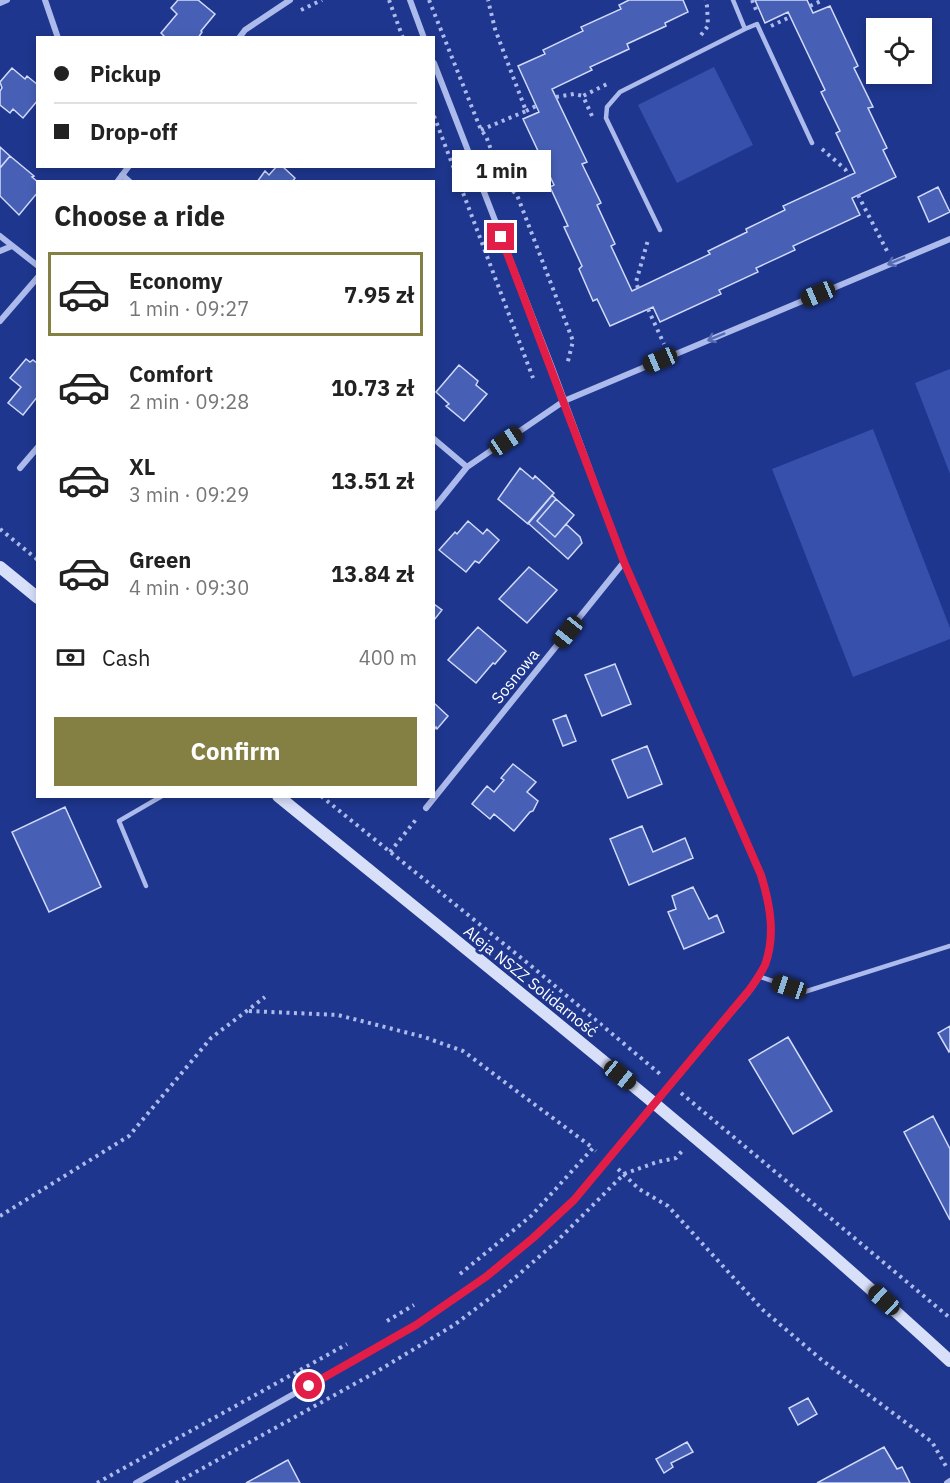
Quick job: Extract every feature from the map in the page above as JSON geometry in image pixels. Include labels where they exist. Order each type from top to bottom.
[{"type":"street","points":[[0,3],[7,0]]},
{"type":"street","points":[[45,0],[57,36]]},
{"type":"street","points":[[240,36],[245,30],[290,0]]},
{"type":"street","points":[[410,0],[423,36]]},
{"type":"street","points":[[135,1483],[416,1325],[487,1276],[533,1238],[574,1200],[728,1016],[758,976],[764,966],[768,951],[770,906],[761,875],[624,562],[435,66]]},
{"type":"street","points":[[118,180],[127,168]]},
{"type":"street","points":[[122,175],[128,180]]},
{"type":"street","points":[[0,236],[36,264]]},
{"type":"street","points":[[435,507],[467,467],[564,401],[950,239]]},
{"type":"street","points":[[0,251],[12,246]]},
{"type":"street","points":[[0,321],[36,279]]},
{"type":"street","points":[[435,440],[467,467]]},
{"type":"street","points":[[20,468],[36,449]]},
{"type":"street","name":"Sosnowa","points":[[435,797],[624,562]]},
{"type":"street","points":[[0,567],[36,596]]},
{"type":"street","name":"Aleja NSZZ Solidarność","points":[[280,798],[654,1104],[851,1270],[950,1361]]},
{"type":"street","name":"Sosnowa","points":[[426,808],[434,798]]},
{"type":"lane","points":[[733,0],[745,29]]},
{"type":"lane","points":[[660,230],[606,118],[607,107],[620,92],[757,24],[812,144]]},
{"type":"lane","points":[[146,886],[119,820],[158,798]]},
{"type":"lane","points":[[758,976],[804,992],[950,946]]},
{"type":"path","points":[[389,0],[403,36]]},
{"type":"path","points":[[429,0],[502,180],[517,195],[573,341],[567,371]]},
{"type":"path","points":[[488,0],[495,29],[526,111]]},
{"type":"path","points":[[696,42],[708,26],[705,0]]},
{"type":"path","points":[[810,6],[823,0]]},
{"type":"path","points":[[765,29],[790,17]]},
{"type":"path","points":[[556,97],[574,94],[583,96],[614,81]]},
{"type":"path","points":[[583,96],[592,117]]},
{"type":"path","points":[[481,130],[536,106]]},
{"type":"path","points":[[435,119],[533,378]]},
{"type":"path","points":[[858,195],[887,252],[898,248]]},
{"type":"path","points":[[638,288],[636,282],[648,240],[644,230]]},
{"type":"path","points":[[648,309],[666,347]]},
{"type":"path","points":[[0,529],[36,558]]},
{"type":"path","points":[[323,798],[530,965],[950,1318]]},
{"type":"path","points":[[390,852],[426,808]]},
{"type":"path","points":[[0,1216],[129,1136],[211,1038],[265,997]]},
{"type":"path","points":[[249,1011],[338,1015],[424,1038],[463,1052],[593,1148],[639,1189],[668,1206],[763,1310],[823,1361],[932,1442],[950,1471]]},
{"type":"path","points":[[624,1174],[657,1161],[676,1158],[711,1118]]},
{"type":"path","points":[[452,1280],[531,1216],[593,1148]]},
{"type":"path","points":[[379,1326],[416,1304]]},
{"type":"path","points":[[97,1483],[349,1343]]},
{"type":"shaded area","points":[[714,67],[753,145],[677,183],[638,105]]},
{"type":"shaded area","points":[[950,369],[950,474],[915,383]]},
{"type":"shaded area","points":[[873,429],[950,628],[950,639],[853,677],[772,469]]},
{"type":"building","points":[[178,0],[198,0],[215,14],[199,36],[164,36],[161,33],[177,14],[171,8]]},
{"type":"building","points":[[629,0],[683,0],[688,12],[665,23],[666,26],[627,44],[629,49],[590,67],[592,70],[552,89],[587,162],[582,164],[601,203],[597,205],[615,244],[611,246],[632,291],[710,254],[708,251],[785,210],[783,206],[855,173],[836,133],[840,131],[821,92],[825,90],[788,12],[765,23],[755,0],[807,0],[813,13],[830,6],[858,66],[854,68],[873,107],[868,108],[887,148],[883,150],[896,177],[852,198],[860,215],[793,246],[795,250],[756,268],[758,272],[719,290],[721,294],[660,322],[653,307],[610,326],[597,299],[593,301],[579,269],[582,266],[564,227],[568,226],[550,187],[554,185],[523,119],[539,112],[518,66],[545,54],[543,50],[583,31],[581,27],[621,9],[619,5]]},
{"type":"building","points":[[12,68],[25,79],[27,76],[36,83],[36,102],[23,118],[13,109],[10,113],[0,105],[2,88],[0,82]]},
{"type":"building","points":[[0,147],[10,156],[0,168]]},
{"type":"building","points":[[10,156],[36,180],[36,194],[19,215],[0,196],[0,168]]},
{"type":"building","points":[[275,168],[284,168],[295,178],[294,180],[258,180],[265,171],[269,175]]},
{"type":"building","points":[[938,187],[950,212],[929,222],[918,197]]},
{"type":"building","points":[[26,359],[36,362],[36,399],[23,415],[8,403],[21,387],[10,378]]},
{"type":"building","points":[[459,365],[478,381],[476,385],[487,394],[464,421],[446,406],[449,404],[436,392]]},
{"type":"building","points":[[520,468],[533,479],[535,476],[554,493],[528,524],[498,499]]},
{"type":"building","points":[[552,495],[556,499],[537,521],[555,537],[566,524],[580,537],[582,543],[568,559],[528,523]]},
{"type":"building","points":[[556,499],[574,515],[555,537],[537,521]]},
{"type":"building","points":[[468,521],[483,534],[487,529],[499,540],[479,563],[475,561],[466,572],[439,550]]},
{"type":"building","points":[[529,567],[557,590],[527,623],[499,599]]},
{"type":"building","points":[[435,605],[442,610],[435,619]]},
{"type":"building","points":[[478,627],[506,651],[476,683],[448,660]]},
{"type":"building","points":[[615,664],[631,704],[602,716],[585,675]]},
{"type":"building","points":[[435,704],[448,716],[437,729],[435,728]]},
{"type":"building","points":[[566,715],[576,741],[563,746],[553,720]]},
{"type":"building","points":[[647,746],[662,784],[628,798],[612,760]]},
{"type":"building","points":[[513,764],[536,782],[527,792],[538,801],[533,811],[514,831],[494,814],[490,819],[472,804],[487,786],[494,792],[504,780],[501,778]]},
{"type":"building","points":[[65,807],[101,887],[49,912],[12,832]]},
{"type":"building","points":[[642,826],[653,852],[685,838],[693,858],[629,885],[610,839]]},
{"type":"building","points":[[693,887],[709,919],[717,915],[724,932],[684,949],[668,912],[676,909],[672,896]]},
{"type":"building","points":[[950,1026],[950,1051],[949,1052],[938,1033]]},
{"type":"building","points":[[788,1037],[832,1111],[793,1134],[749,1060]]},
{"type":"building","points":[[933,1116],[950,1149],[950,1220],[904,1132]]},
{"type":"building","points":[[808,1398],[817,1414],[798,1425],[789,1408]]},
{"type":"building","points":[[687,1442],[693,1452],[671,1463],[673,1467],[664,1473],[656,1459]]},
{"type":"building","points":[[884,1447],[897,1469],[902,1467],[910,1483],[817,1483]]},
{"type":"building","points":[[288,1460],[300,1483],[246,1483],[286,1461]]},
{"type":"route","points":[[309,1386],[416,1325],[487,1276],[574,1200],[750,989],[764,966],[768,951],[770,906],[761,875],[687,701],[624,562],[501,237]]}]
